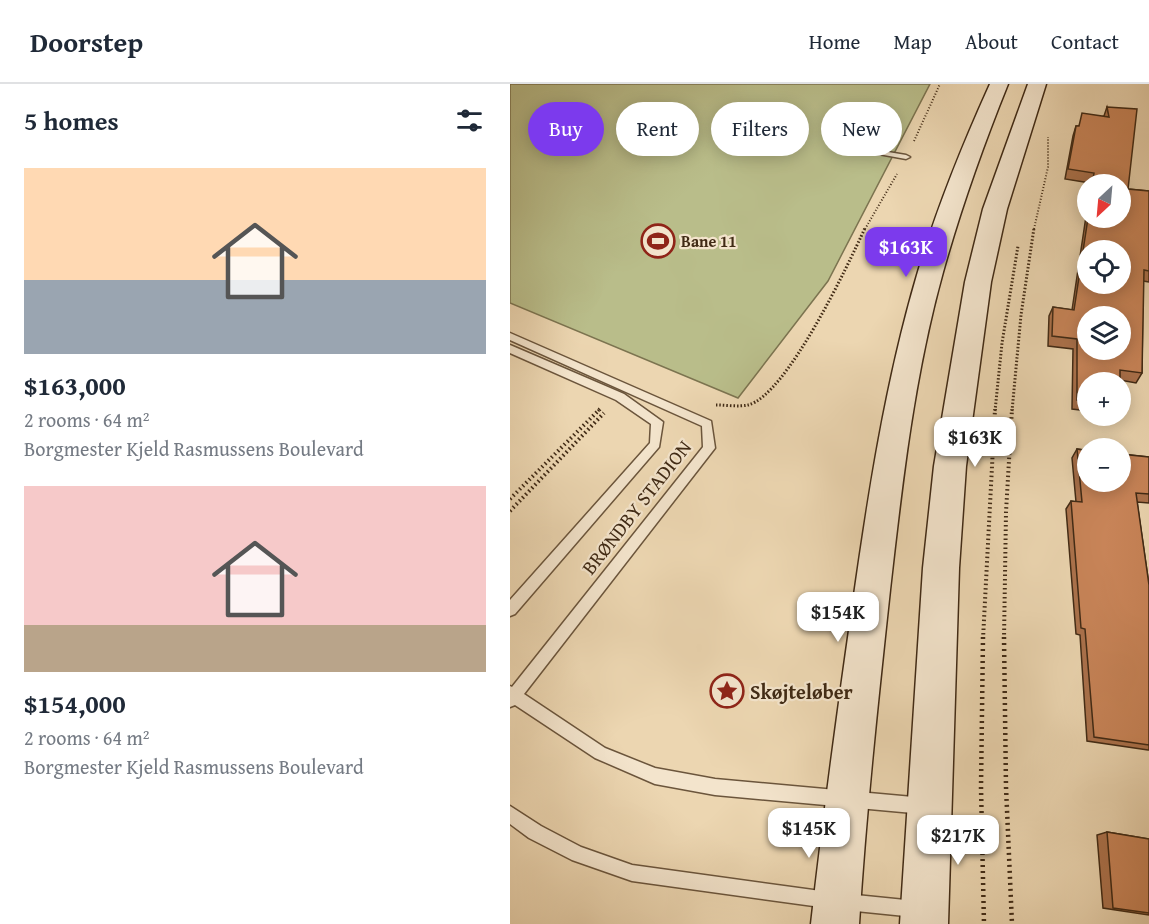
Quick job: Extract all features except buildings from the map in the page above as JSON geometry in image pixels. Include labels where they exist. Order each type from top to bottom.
[{"type":"street","points":[[836,913],[846,799],[890,460],[909,360],[930,274],[952,202],[999,84]]},
{"type":"street","points":[[924,917],[941,568],[950,466],[978,282],[995,209],[1037,84]]},
{"type":"lane","points":[[900,156],[906,157]]},
{"type":"lane","name":"BRØNDBY STADION","points":[[510,336],[707,424],[709,448],[511,696],[600,753],[655,776],[715,787],[928,806]]},
{"type":"lane","name":"BRØNDBY STADION","points":[[510,349],[617,400],[657,422],[655,444],[510,610]]},
{"type":"lane","points":[[510,814],[535,831],[578,854],[633,873],[836,913],[924,917]]},
{"type":"path","points":[[711,404],[730,407],[748,405],[765,396],[779,381],[830,302],[872,214],[906,157],[940,84]]},
{"type":"path","points":[[1012,924],[1006,809],[1005,574],[1008,491],[1015,375],[1024,289],[1051,152],[1047,131],[1043,140]]},
{"type":"path","points":[[984,924],[980,805],[984,575],[998,374],[1020,235]]},
{"type":"path","points":[[510,499],[599,409],[617,400]]},
{"type":"path","points":[[510,511],[617,400]]},
{"type":"green space","points":[[510,84],[930,84],[902,138],[902,102],[821,102],[821,156],[893,156],[828,281],[738,398],[510,303]]},
{"type":"place","name":"Bane 11","points":[[658,241]]},
{"type":"place","name":"Skøjteløber","points":[[727,691]]}]
